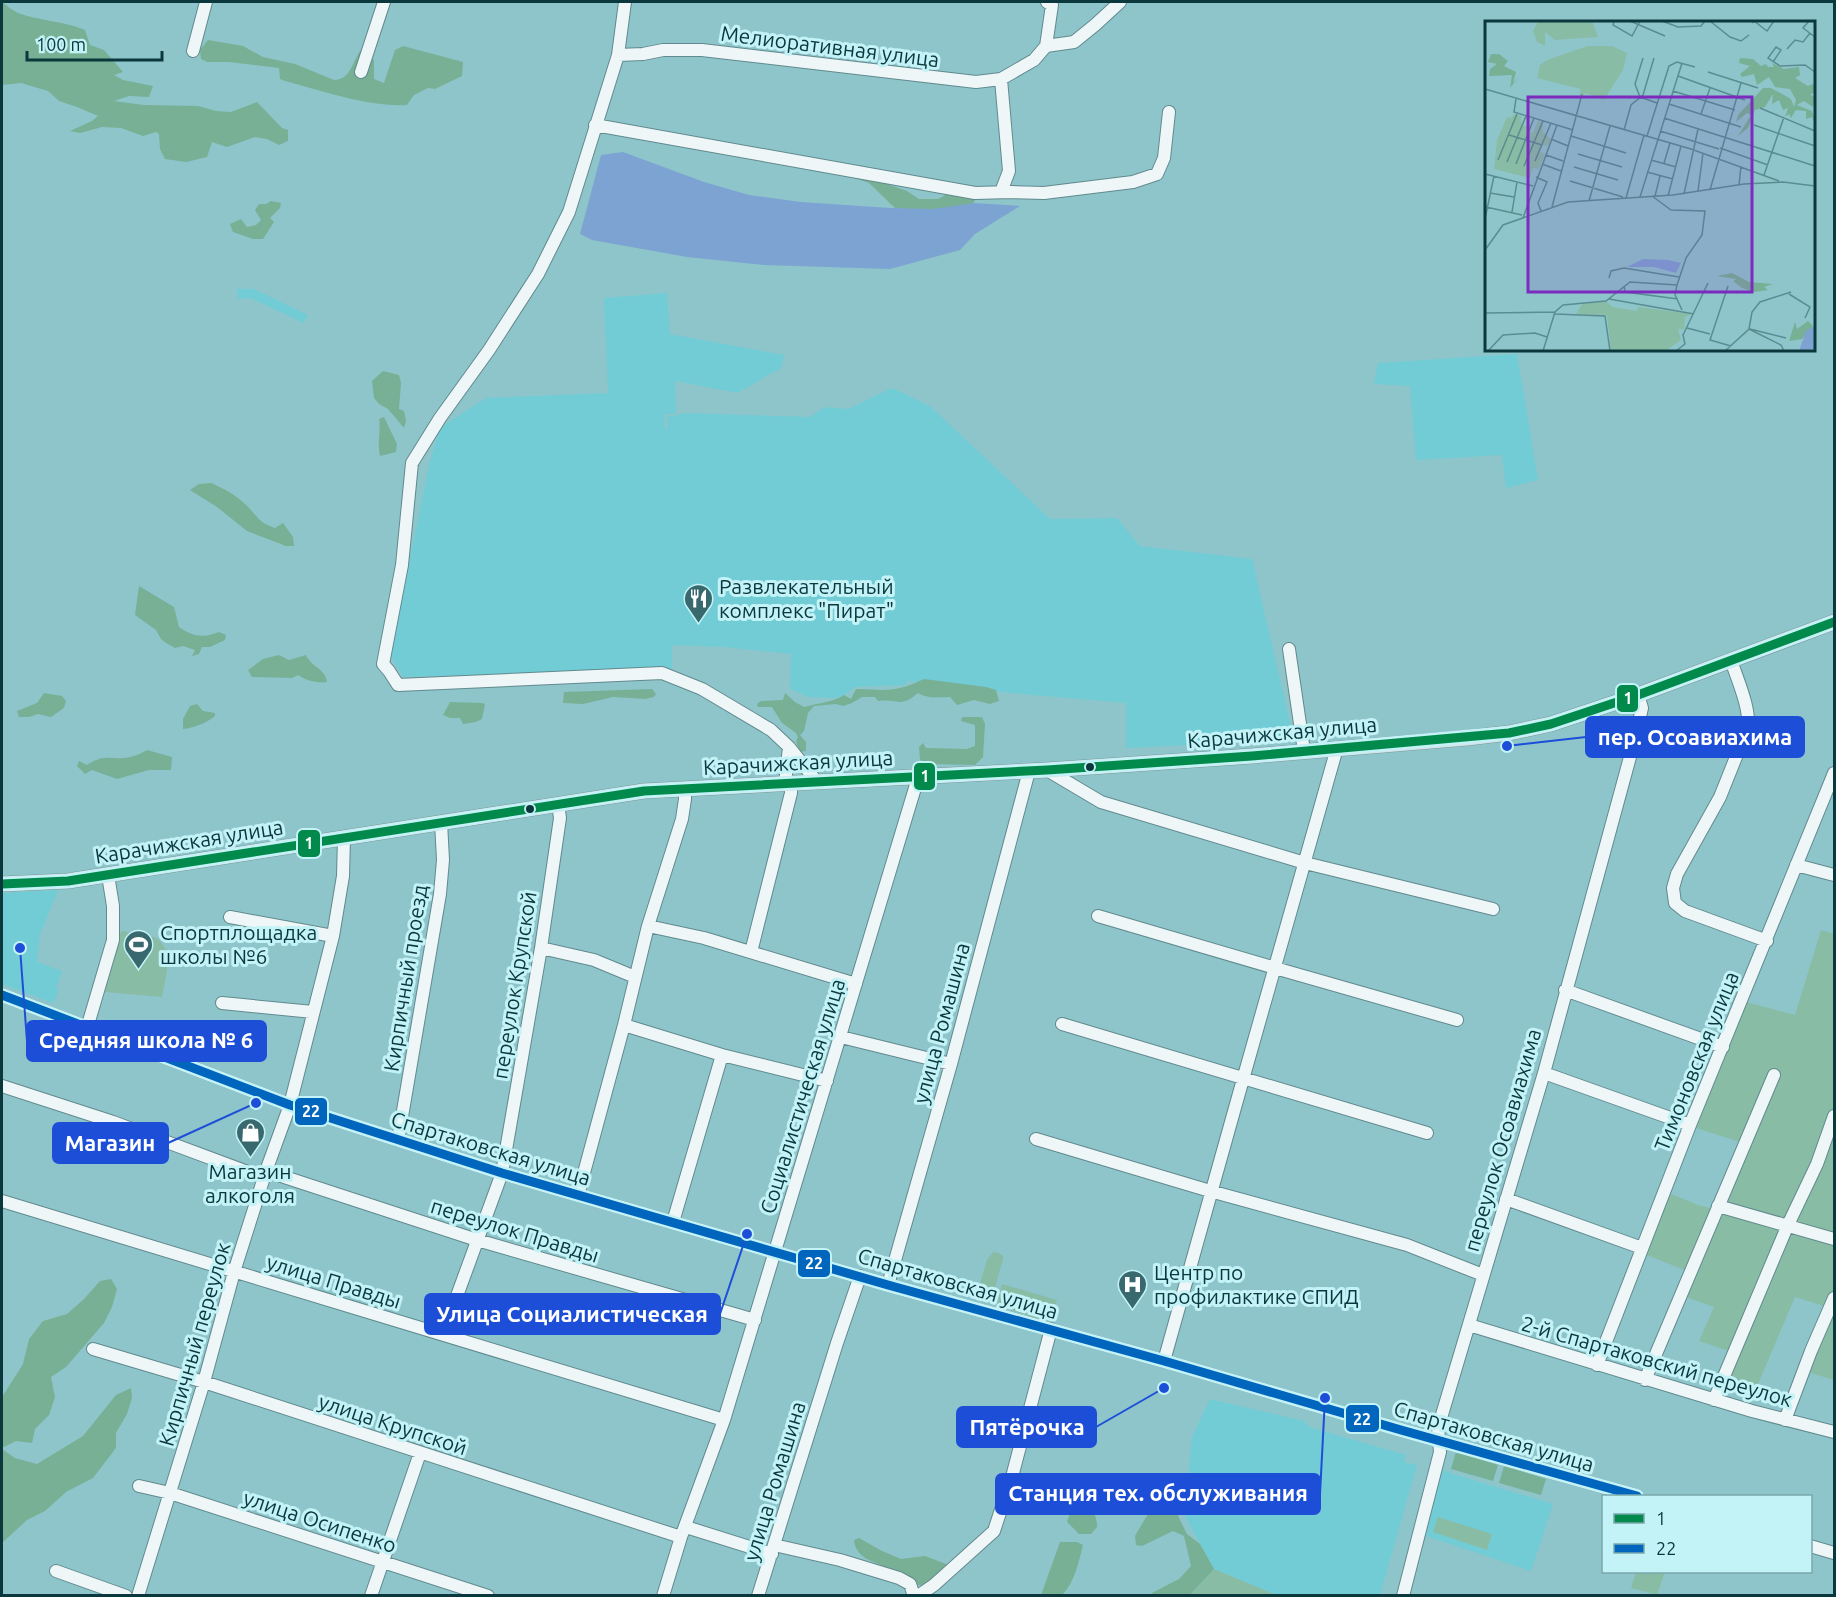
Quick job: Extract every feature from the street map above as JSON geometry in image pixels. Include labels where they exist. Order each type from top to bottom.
[{"type":"main road","name":"Карачижская улица","points":[[2,884],[68,881],[644,791],[1047,770],[1509,733],[1551,724],[1638,695],[1834,622]]},
{"type":"street","points":[[193,51],[206,2]]},
{"type":"street","points":[[361,72],[384,2]]},
{"type":"street","points":[[625,2],[618,55],[569,212],[538,274],[412,463],[402,565],[383,664],[398,685],[662,674],[702,689],[771,730],[789,747],[818,782]]},
{"type":"street","points":[[1047,2],[1052,5],[1046,46],[1074,42],[1120,2]]},
{"type":"street","name":"Мелиоративная улица","points":[[618,55],[663,50],[702,50],[976,82],[1000,79],[1034,60],[1046,46]]},
{"type":"street","points":[[1000,79],[1009,171],[1001,192]]},
{"type":"street","points":[[595,124],[911,181],[928,186],[975,193],[1044,193],[1134,182],[1157,174],[1164,158],[1169,112]]},
{"type":"street","points":[[1289,649],[1304,751]]},
{"type":"street","points":[[1731,660],[1745,704],[1749,720],[1748,727],[1720,797],[1677,874],[1673,888],[1675,903],[1685,911],[1767,940]]},
{"type":"street","name":"переулок Осоавиахима","points":[[1403,1596],[1440,1452],[1438,1428],[1544,1073],[1636,735],[1642,708],[1638,695]]},
{"type":"street","points":[[751,952],[791,793],[788,783],[789,747]]},
{"type":"street","points":[[1164,1361],[1210,1191],[1255,1042],[1337,748]]},
{"type":"street","points":[[1047,770],[1101,802],[1305,863],[1492,909]]},
{"type":"street","name":"улица Ромашина","points":[[888,1285],[951,1064],[1029,771]]},
{"type":"street","name":"Тимоновская улица","points":[[1597,1365],[1690,1125],[1834,773]]},
{"type":"street","name":"Социалистическая улица","points":[[663,1596],[724,1420],[918,778]]},
{"type":"street","points":[[578,1195],[648,926],[682,819],[685,789]]},
{"type":"street","name":"переулок Крупской","points":[[443,1334],[502,1173],[541,948],[560,818],[558,804]]},
{"type":"street","name":"Кирпичный проезд","points":[[398,1140],[440,894],[443,860],[441,822]]},
{"type":"street","name":"Кирпичный переулок","points":[[138,1596],[204,1382],[234,1272],[290,1105],[333,936],[343,876],[344,838]]},
{"type":"street","points":[[1796,865],[1834,875]]},
{"type":"street","points":[[87,1028],[113,940],[113,906],[108,875]]},
{"type":"street","points":[[1098,916],[1457,1020]]},
{"type":"street","points":[[230,917],[333,936]]},
{"type":"street","points":[[648,926],[704,938],[856,984]]},
{"type":"street","points":[[541,948],[594,960],[635,977]]},
{"type":"street","points":[[1565,990],[1723,1047]]},
{"type":"street","name":"Спартаковская улица","points":[[2,995],[290,1105],[502,1173],[1630,1495]]},
{"type":"street","points":[[222,1003],[313,1012]]},
{"type":"street","points":[[1062,1024],[1427,1133]]},
{"type":"street","points":[[624,1025],[722,1055],[826,1081]]},
{"type":"street","points":[[841,1037],[951,1064]]},
{"type":"street","points":[[673,1222],[722,1055]]},
{"type":"street","points":[[1544,1073],[1690,1125]]},
{"type":"street","points":[[1645,1380],[1774,1075]]},
{"type":"street","name":"переулок Правды","points":[[2,1086],[265,1175],[477,1240],[755,1320]]},
{"type":"street","points":[[1714,1400],[1816,1164],[1834,1116]]},
{"type":"street","points":[[1036,1139],[1210,1191],[1407,1245],[1483,1275]]},
{"type":"street","points":[[1506,1198],[1642,1248]]},
{"type":"street","name":"улица Правды","points":[[2,1201],[724,1420]]},
{"type":"street","points":[[1718,1206],[1834,1239]]},
{"type":"street","name":"улица Ромашина","points":[[758,1596],[860,1276]]},
{"type":"street","points":[[1785,1420],[1834,1298]]},
{"type":"street","name":"2-й Спартаковский переулок","points":[[1469,1325],[1645,1380],[1834,1432]]},
{"type":"street","points":[[916,1596],[934,1585],[994,1530],[1013,1473],[1051,1329]]},
{"type":"street","name":"улица Крупской","points":[[93,1349],[204,1382],[420,1453],[684,1532],[773,1550],[840,1560],[899,1578],[910,1584],[916,1596]]},
{"type":"street","points":[[371,1596],[420,1453]]},
{"type":"street","name":"улица Осипенко","points":[[139,1486],[170,1493],[488,1596]]},
{"type":"street","points":[[1812,1547],[1834,1553]]},
{"type":"street","points":[[56,1571],[126,1596]]},
{"type":"shaded area","points":[[623,152],[704,182],[749,195],[801,202],[890,208],[933,209],[974,203],[1020,206],[975,234],[960,250],[890,269],[764,265],[687,257],[592,240],[580,234],[601,155]]},
{"type":"shaded area","points":[[237,289],[254,289],[308,315],[304,323],[250,298],[238,299]]},
{"type":"shaded area","points":[[667,293],[670,334],[784,355],[781,368],[737,393],[675,381],[676,413],[664,415],[665,429],[668,428],[667,417],[686,413],[810,417],[825,407],[848,409],[892,388],[930,406],[1050,519],[1117,518],[1140,546],[1252,559],[1294,740],[1126,748],[1126,703],[907,681],[905,685],[855,687],[839,698],[808,697],[790,689],[791,654],[723,647],[672,645],[672,669],[403,677],[390,655],[430,461],[440,428],[486,398],[608,393],[604,298]]},
{"type":"shaded area","points":[[1517,354],[1538,480],[1506,488],[1502,455],[1416,460],[1410,386],[1374,384],[1378,363]]},
{"type":"shaded area","points":[[58,890],[40,934],[37,962],[62,971],[56,988],[59,990],[53,1003],[2,984],[2,893]]},
{"type":"shaded area","points":[[1210,1399],[1304,1421],[1309,1427],[1406,1455],[1404,1462],[1417,1465],[1380,1595],[1276,1595],[1214,1569],[1185,1516],[1192,1437]]},
{"type":"shaded area","points":[[1441,1469],[1553,1504],[1531,1571],[1423,1535]]},
{"type":"green space","points":[[2,2],[18,13],[85,30],[90,45],[104,50],[123,72],[114,75],[123,80],[153,86],[149,97],[129,96],[114,101],[144,105],[198,106],[231,112],[257,102],[282,128],[288,130],[288,141],[279,145],[267,139],[255,137],[227,147],[212,142],[207,157],[186,162],[165,159],[160,149],[159,134],[156,132],[143,136],[121,128],[102,127],[80,133],[70,131],[98,116],[59,101],[48,91],[21,83],[2,85]]},
{"type":"green space","points":[[208,40],[243,46],[263,57],[295,64],[334,80],[347,74],[360,51],[374,60],[374,79],[384,83],[395,50],[403,46],[463,62],[462,76],[435,89],[428,88],[414,95],[407,105],[377,104],[285,81],[280,79],[279,68],[229,62],[207,62],[201,59],[200,50]]},
{"type":"green space","points":[[855,178],[865,178],[887,184],[907,191],[919,199],[938,199],[947,194],[977,198],[970,207],[926,211],[895,208],[869,183]]},
{"type":"green space","points":[[271,201],[281,203],[280,208],[270,218],[274,222],[263,239],[253,239],[233,232],[230,224],[241,219],[247,227],[256,225],[261,220],[255,210],[259,204]]},
{"type":"green space","points":[[383,371],[399,375],[401,383],[399,409],[404,411],[406,421],[404,428],[388,409],[374,398],[372,381]]},
{"type":"green space","points":[[384,417],[397,444],[396,452],[380,456],[379,419]]},
{"type":"green space","points":[[211,483],[238,498],[265,524],[275,528],[283,523],[293,537],[294,546],[286,546],[247,531],[217,507],[190,490],[199,484]]},
{"type":"green space","points":[[139,586],[174,607],[179,627],[199,636],[219,632],[226,635],[225,640],[210,647],[202,647],[199,654],[192,656],[195,650],[183,646],[175,648],[166,643],[156,630],[135,615]]},
{"type":"green space","points":[[279,655],[289,660],[306,655],[324,674],[327,682],[312,681],[298,675],[292,678],[252,677],[248,670],[263,659]]},
{"type":"green space","points":[[924,679],[986,687],[996,690],[999,701],[990,704],[974,700],[957,705],[950,697],[930,697],[918,693],[903,702],[878,701],[875,697],[862,697],[843,706],[836,704],[814,706],[808,713],[804,731],[800,735],[806,742],[806,751],[799,752],[796,733],[782,723],[772,707],[758,707],[757,704],[761,701],[783,700],[785,693],[804,707],[844,695],[851,699],[856,689],[898,689]]},
{"type":"green space","points":[[652,689],[656,694],[654,697],[645,699],[613,697],[583,704],[563,703],[564,692]]},
{"type":"green space","points":[[44,693],[62,696],[66,701],[64,708],[51,717],[38,714],[19,717],[17,711],[37,703]]},
{"type":"green space","points":[[450,702],[485,704],[482,719],[463,724],[460,718],[443,715]]},
{"type":"green space","points":[[197,704],[203,711],[215,713],[215,716],[200,725],[183,729],[183,719],[190,706]]},
{"type":"green space","points":[[962,717],[982,717],[985,724],[983,757],[975,765],[930,764],[920,760],[919,747],[923,743],[926,748],[967,749],[975,746],[975,725],[961,721]]},
{"type":"green space","points":[[147,750],[172,757],[171,770],[149,770],[117,779],[92,770],[85,774],[77,766],[79,761],[87,765],[105,758],[127,758]]},
{"type":"green space","points":[[1821,930],[1834,934],[1834,1380],[1801,1370],[1827,1307],[1795,1297],[1752,1398],[1715,1388],[1729,1351],[1699,1341],[1714,1307],[1683,1296],[1692,1273],[1644,1254],[1669,1193],[1714,1209],[1740,1142],[1696,1128],[1746,1002],[1795,1015]]},
{"type":"green space","name":"Спортплощадка школы №6","points":[[123,931],[153,937],[162,943],[167,957],[167,966],[162,997],[105,992],[116,953],[117,935]]},
{"type":"green space","points":[[993,1252],[999,1253],[1003,1259],[991,1302],[985,1304],[978,1296],[978,1291],[987,1260]]},
{"type":"green space","points":[[111,1279],[117,1289],[112,1307],[104,1323],[66,1367],[51,1377],[55,1397],[49,1415],[35,1429],[32,1443],[16,1441],[2,1448],[2,1397],[23,1364],[29,1339],[43,1321],[67,1314],[100,1281]]},
{"type":"green space","points":[[1002,1284],[1057,1300],[1050,1322],[997,1306]]},
{"type":"green space","points":[[131,1388],[132,1398],[127,1414],[116,1433],[116,1448],[93,1478],[66,1492],[45,1511],[27,1520],[2,1543],[2,1449],[15,1458],[37,1464],[83,1436],[116,1395]]},
{"type":"green space","points":[[1456,1452],[1498,1465],[1493,1481],[1451,1469]]},
{"type":"green space","points":[[1504,1466],[1546,1479],[1541,1495],[1499,1483]]},
{"type":"green space","points":[[1182,1482],[1174,1503],[1179,1518],[1187,1534],[1200,1544],[1214,1569],[1190,1595],[1153,1595],[1152,1593],[1179,1579],[1191,1566],[1184,1536],[1173,1531],[1142,1546],[1136,1545],[1135,1536],[1161,1497]]},
{"type":"green space","points":[[1077,1492],[1096,1517],[1097,1527],[1091,1534],[1079,1534],[1067,1522]]},
{"type":"green space","points":[[1438,1517],[1492,1534],[1487,1550],[1433,1532]]},
{"type":"green space","points":[[859,1538],[901,1559],[925,1556],[946,1564],[946,1569],[928,1584],[915,1584],[861,1555],[854,1540]]},
{"type":"green space","points":[[1060,1542],[1077,1542],[1083,1545],[1076,1572],[1062,1595],[1041,1595]]},
{"type":"green space","points":[[1214,1569],[1276,1595],[1190,1596]]},
{"type":"green space","points":[[1636,1573],[1665,1573],[1657,1595],[1631,1588]]},
{"type":"transit line","name":"1","points":[[2,884],[68,881],[644,791],[1047,770],[1252,756],[1509,733],[1551,724],[1638,695],[1834,622]]},
{"type":"transit line","name":"22","points":[[2,995],[290,1105],[502,1173],[888,1285],[1633,1495]]},
{"type":"place","name":"Развлекательный комплекс \"Пират\"","points":[[698,624]]},
{"type":"place","name":"пер. Осоавиахима","points":[[1507,746]]},
{"type":"place","name":"Средняя школа № 6","points":[[20,948]]},
{"type":"place","name":"Спортплощадка школы №6","points":[[139,970]]},
{"type":"place","name":"Магазин","points":[[256,1103]]},
{"type":"place","name":"Магазин алкоголя","points":[[250,1158]]},
{"type":"place","name":"Улица Социалистическая","points":[[747,1234]]},
{"type":"place","name":"Центр по профилактике СПИД","points":[[1133,1310]]},
{"type":"place","name":"Пятёрочка","points":[[1164,1388]]},
{"type":"place","name":"Станция тех. обслуживания","points":[[1325,1398]]}]
